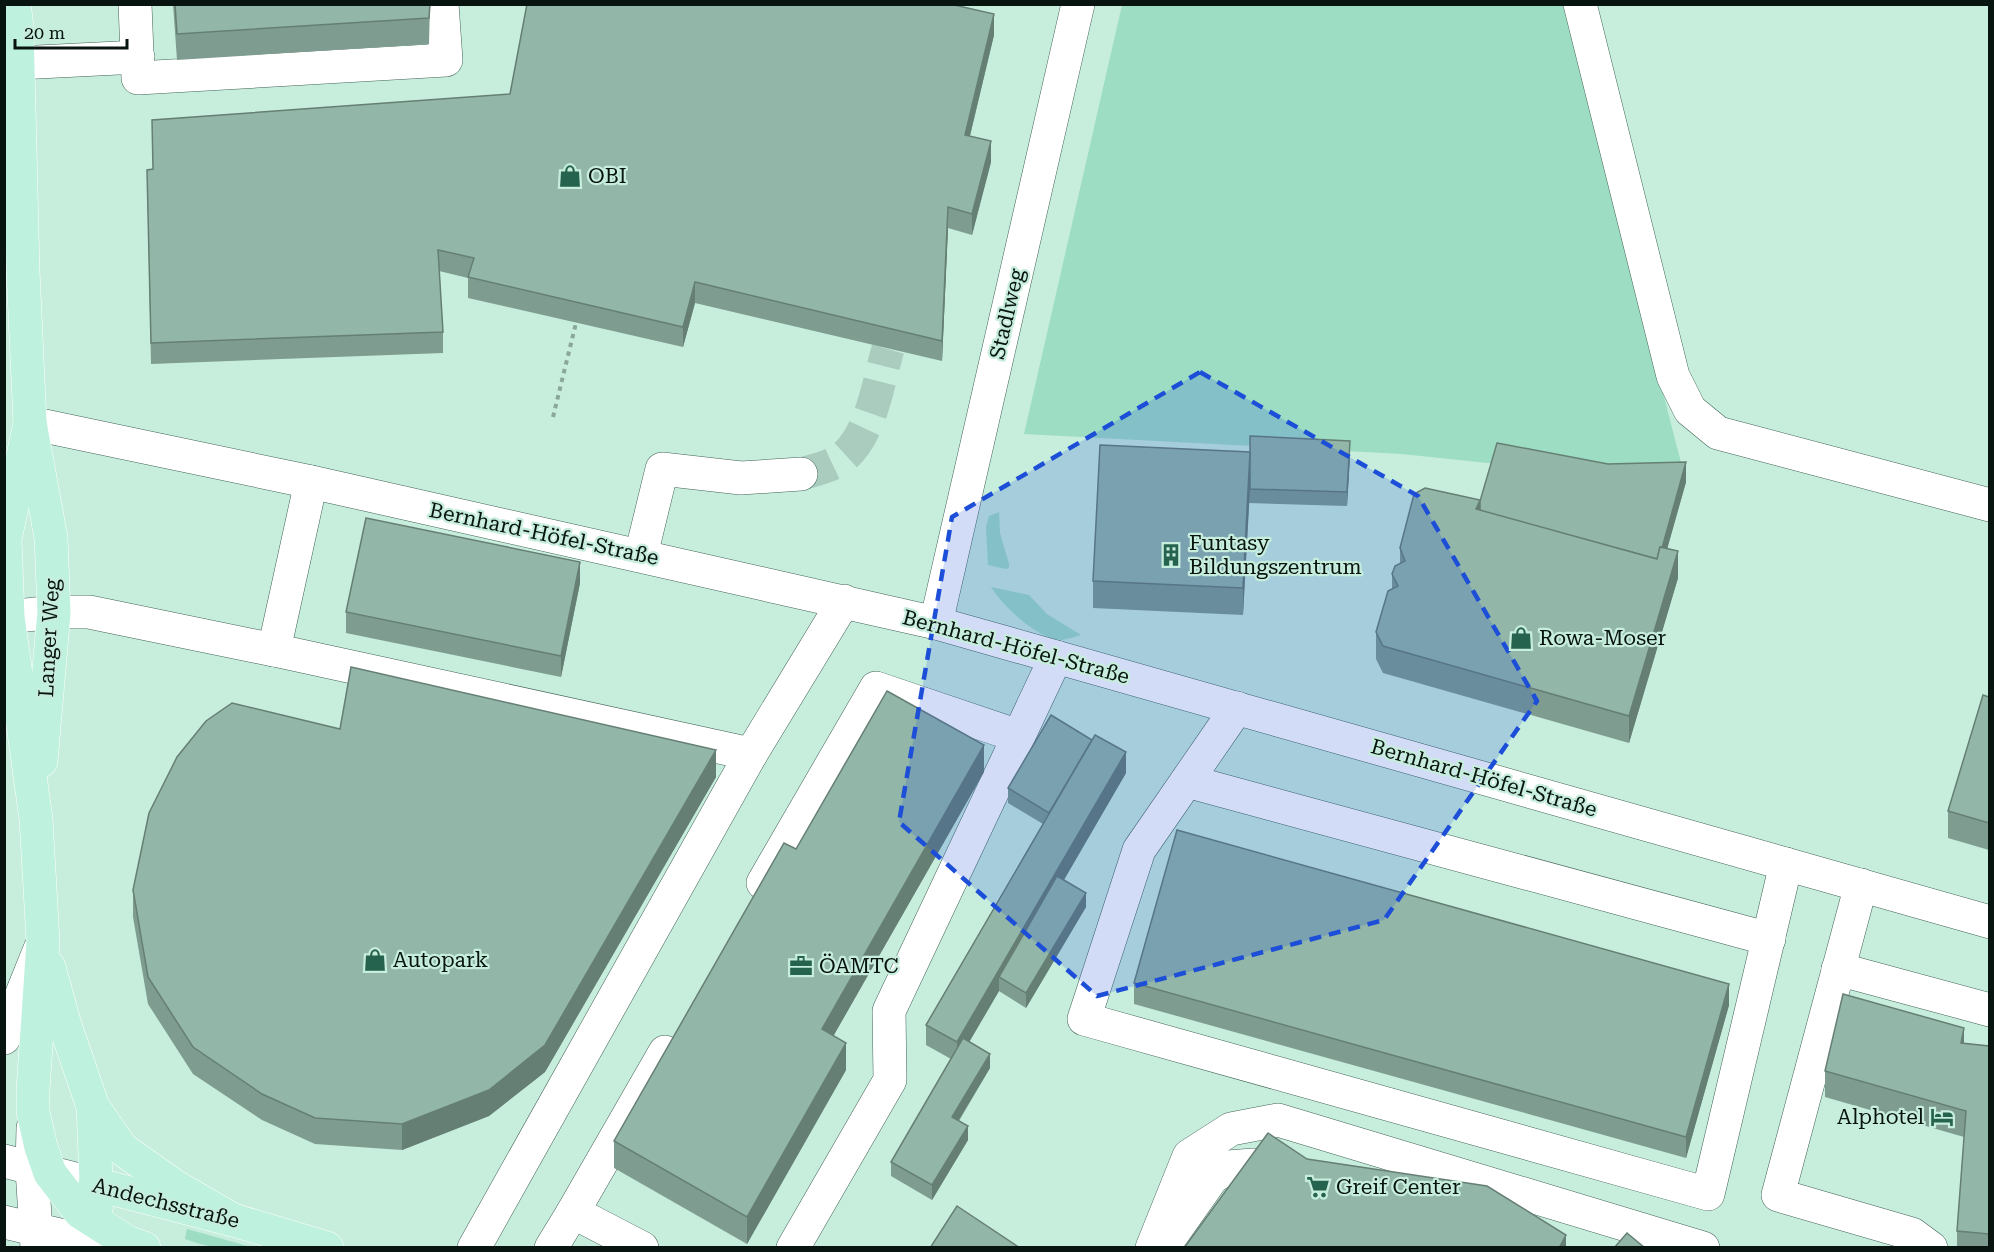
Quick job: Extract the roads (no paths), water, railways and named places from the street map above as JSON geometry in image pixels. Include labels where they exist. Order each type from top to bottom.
[{"type":"main road","name":"Langer Weg","points":[[17,12],[14,271],[30,423],[51,538],[54,612],[36,819]]},
{"type":"main road","name":"Langer Weg","points":[[30,423],[5,539],[8,617],[36,819],[43,942],[33,1090],[33,1112],[41,1147],[29,1168],[80,1212],[104,1241],[127,1242],[144,1248]]},
{"type":"main road","name":"Langer Weg","points":[[43,942],[64,1023],[93,1107],[122,1149],[176,1187],[233,1220]]},
{"type":"main road","name":"Langer Weg","points":[[93,1107],[95,1184],[104,1241]]},
{"type":"main road","name":"Andechsstraße","points":[[95,1184],[233,1220],[327,1248]]},
{"type":"street","points":[[135,4],[138,78],[446,60],[442,4]]},
{"type":"street","name":"Stadlweg","points":[[936,623],[1078,4]]},
{"type":"street","points":[[1580,4],[1673,376],[1690,410],[1718,433],[1989,505]]},
{"type":"street","points":[[18,63],[138,57]]},
{"type":"street","name":"Bernhard-Höfel-Straße","points":[[30,423],[311,482],[936,623],[1989,922]]},
{"type":"street","points":[[641,555],[662,469],[741,478],[801,474]]},
{"type":"street","points":[[274,650],[311,482]]},
{"type":"street","points":[[474,1248],[751,754],[844,601]]},
{"type":"street","points":[[8,617],[54,612],[89,612],[751,754]]},
{"type":"street","points":[[793,1248],[890,1080],[889,1011],[1056,657]]},
{"type":"street","points":[[751,903],[876,688],[1018,736]]},
{"type":"street","points":[[1237,708],[1139,850],[1084,1019],[1708,1194],[1786,864]]},
{"type":"street","points":[[1187,781],[1768,939]]},
{"type":"street","points":[[1861,885],[1778,1195],[1911,1234],[1931,1248]]},
{"type":"street","points":[[4,1038],[43,942]]},
{"type":"street","points":[[1838,969],[1989,1010]]},
{"type":"street","points":[[551,1248],[680,1027]]},
{"type":"street","points":[[1152,1248],[1189,1156],[1231,1129],[1278,1120],[1703,1248]]},
{"type":"street","points":[[1163,1248],[1212,1178],[1228,1167],[1254,1165]]},
{"type":"street","name":"Andechsstraße","points":[[29,1168],[95,1184]]},
{"type":"street","name":"Langer Weg","points":[[26,1233],[29,1168]]},
{"type":"street","points":[[573,1212],[642,1248]]},
{"type":"street","points":[[26,1233],[104,1241]]},
{"type":"tunnel","points":[[801,474],[841,459],[860,437],[872,408],[888,349]]},
{"type":"place","name":"OBI","points":[[570,176]]},
{"type":"place","name":"Funtasy Bildungszentrum","points":[[1171,555]]},
{"type":"place","name":"Rowa-Moser","points":[[1521,638]]},
{"type":"place","name":"Autopark","points":[[375,960]]},
{"type":"place","name":"ÖAMTC","points":[[801,966]]},
{"type":"place","name":"Alphotel","points":[[1942,1117]]},
{"type":"place","name":"Greif Center","points":[[1318,1187]]}]
